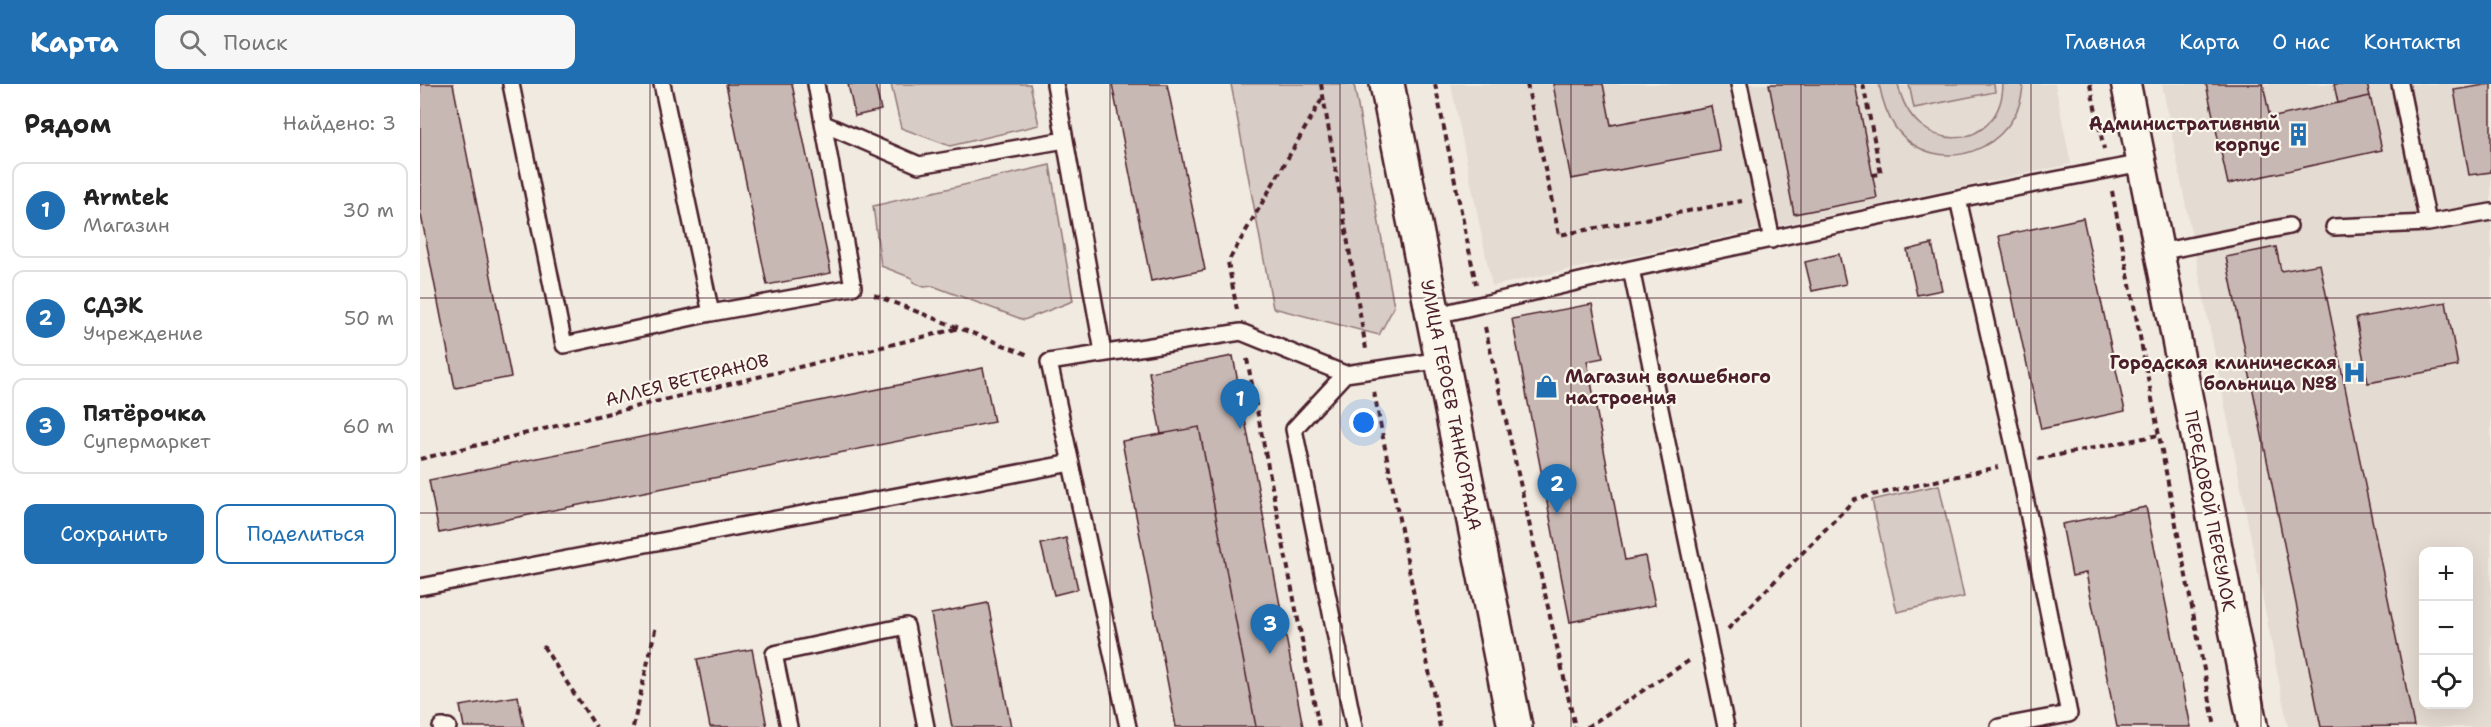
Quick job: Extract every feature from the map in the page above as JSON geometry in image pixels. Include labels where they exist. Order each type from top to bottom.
[{"type":"main road","name":"УЛИЦА ГЕРОЕВ ТАНКОГРАДА","points":[[1387,84],[1515,727]]},
{"type":"street","name":"ПЕРЕДОВОЙ ПЕРЕУЛОК","points":[[2126,84],[2253,727]]},
{"type":"lane","points":[[512,84],[564,345],[711,313],[854,287],[816,84]]},
{"type":"lane","points":[[662,84],[711,313]]},
{"type":"lane","points":[[1055,84],[1104,352]]},
{"type":"lane","points":[[1739,84],[1772,240]]},
{"type":"lane","points":[[2400,84],[2428,223]]},
{"type":"lane","points":[[824,124],[919,165],[1065,140]]},
{"type":"lane","points":[[1433,316],[1631,269],[1958,199],[2142,163]]},
{"type":"lane","points":[[1958,199],[2018,463],[2069,714],[1999,727]]},
{"type":"lane","points":[[2334,227],[2428,223],[2491,212]]},
{"type":"lane","points":[[2159,252],[2289,226]]},
{"type":"lane","points":[[1631,269],[1726,727]]},
{"type":"lane","points":[[1128,727],[1049,362],[1241,332],[1345,374],[1442,360]]},
{"type":"lane","points":[[1345,374],[1294,429],[1354,727]]},
{"type":"lane","points":[[420,587],[1071,463]]},
{"type":"lane","points":[[789,727],[774,654],[906,626],[926,727]]},
{"type":"lane","points":[[441,727],[448,727]]},
{"type":"path","points":[[1321,84],[1370,370],[1440,727]]},
{"type":"path","points":[[1435,84],[1480,305],[1575,727]]},
{"type":"path","points":[[1527,84],[1559,235],[1763,197]]},
{"type":"path","points":[[1863,84],[1881,174],[1872,175]]},
{"type":"path","points":[[2090,84],[2215,727]]},
{"type":"path","points":[[1319,727],[1228,262],[1323,97]]},
{"type":"path","points":[[854,287],[1049,362]]},
{"type":"path","name":"АЛЛЕЯ ВЕТЕРАНОВ","points":[[420,459],[960,328]]},
{"type":"path","points":[[1587,727],[1710,647],[1855,499],[2159,435]]},
{"type":"path","points":[[633,727],[656,626]]},
{"type":"path","points":[[543,646],[596,727]]},
{"type":"shaded area","points":[[891,84],[1030,84],[1039,125],[950,146],[901,128]]},
{"type":"shaded area","points":[[1231,84],[1354,84],[1394,307],[1379,335],[1273,308]]},
{"type":"shaded area","points":[[1451,84],[2055,84],[2071,164],[1492,286]]},
{"type":"shaded area","points":[[1879,84],[1898,84],[1907,109],[1921,125],[1938,135],[1956,138],[1974,133],[1988,123],[1999,106],[2003,84],[2023,84],[2018,107],[2008,126],[1992,141],[1973,151],[1953,155],[1932,153],[1912,144],[1892,122]]},
{"type":"shaded area","points":[[1909,84],[1994,84],[1995,92],[1914,108]]},
{"type":"shaded area","name":"Городская клиническая больница №8","points":[[2162,84],[2491,84],[2491,727],[2288,727]]},
{"type":"shaded area","points":[[1050,165],[1073,301],[1024,320],[933,286],[924,287],[913,282],[912,278],[881,266],[873,206]]},
{"type":"shaded area","points":[[1939,485],[1964,597],[1897,612],[1872,500]]},
{"type":"building","points":[[420,84],[453,84],[511,377],[455,388],[420,210]]},
{"type":"building","points":[[726,84],[792,84],[831,273],[767,285]]},
{"type":"building","points":[[848,84],[875,84],[881,110],[855,116]]},
{"type":"building","points":[[1112,84],[1167,84],[1205,270],[1151,281]]},
{"type":"building","points":[[1553,84],[1603,84],[1611,125],[1711,106],[1720,151],[1571,179]]},
{"type":"building","points":[[1769,84],[1855,84],[1877,198],[1794,214]]},
{"type":"building","name":"Административный корпус","points":[[2206,84],[2263,84],[2270,118],[2370,96],[2382,150],[2228,184]]},
{"type":"building","points":[[2334,84],[2367,84],[2370,96],[2338,103]]},
{"type":"building","points":[[2491,84],[2491,172],[2469,175],[2454,90]]},
{"type":"building","points":[[2083,218],[2125,411],[2041,429],[1999,236]]},
{"type":"building","points":[[1932,244],[1942,290],[1917,295],[1907,250]]},
{"type":"building","points":[[2276,247],[2281,271],[2320,264],[2414,726],[2321,727],[2226,257]]},
{"type":"building","points":[[1839,254],[1846,284],[1812,291],[1805,262]]},
{"type":"building","points":[[2446,302],[2458,366],[2368,383],[2356,318]]},
{"type":"building","points":[[1592,304],[1603,358],[1587,361],[1625,560],[1645,556],[1655,605],[1570,622],[1512,319]]},
{"type":"building","points":[[1233,356],[1303,727],[1256,727],[1199,427],[1161,434],[1149,372]]},
{"type":"building","points":[[983,368],[994,422],[439,533],[429,480]]},
{"type":"building","points":[[1199,427],[1256,727],[1176,727],[1122,441]]},
{"type":"building","points":[[2146,507],[2191,727],[2117,727],[2086,573],[2072,576],[2062,524]]},
{"type":"building","points":[[1066,538],[1078,589],[1054,595],[1041,544]]},
{"type":"building","points":[[988,603],[1011,727],[952,727],[931,614]]},
{"type":"building","points":[[752,649],[767,727],[710,727],[697,659]]},
{"type":"building","points":[[518,696],[524,727],[464,727],[460,706]]},
{"type":"place","name":"Административный корпус","points":[[2298,134]]},
{"type":"place","name":"Городская клиническая больница №8","points":[[2355,373]]},
{"type":"place","name":"Магазин волшебного настроения","points":[[1547,387]]},
{"type":"place","name":"Armtek","points":[[1240,429]]},
{"type":"place","name":"СДЭК","points":[[1557,514]]},
{"type":"place","name":"Пятёрочка","points":[[1270,654]]}]
